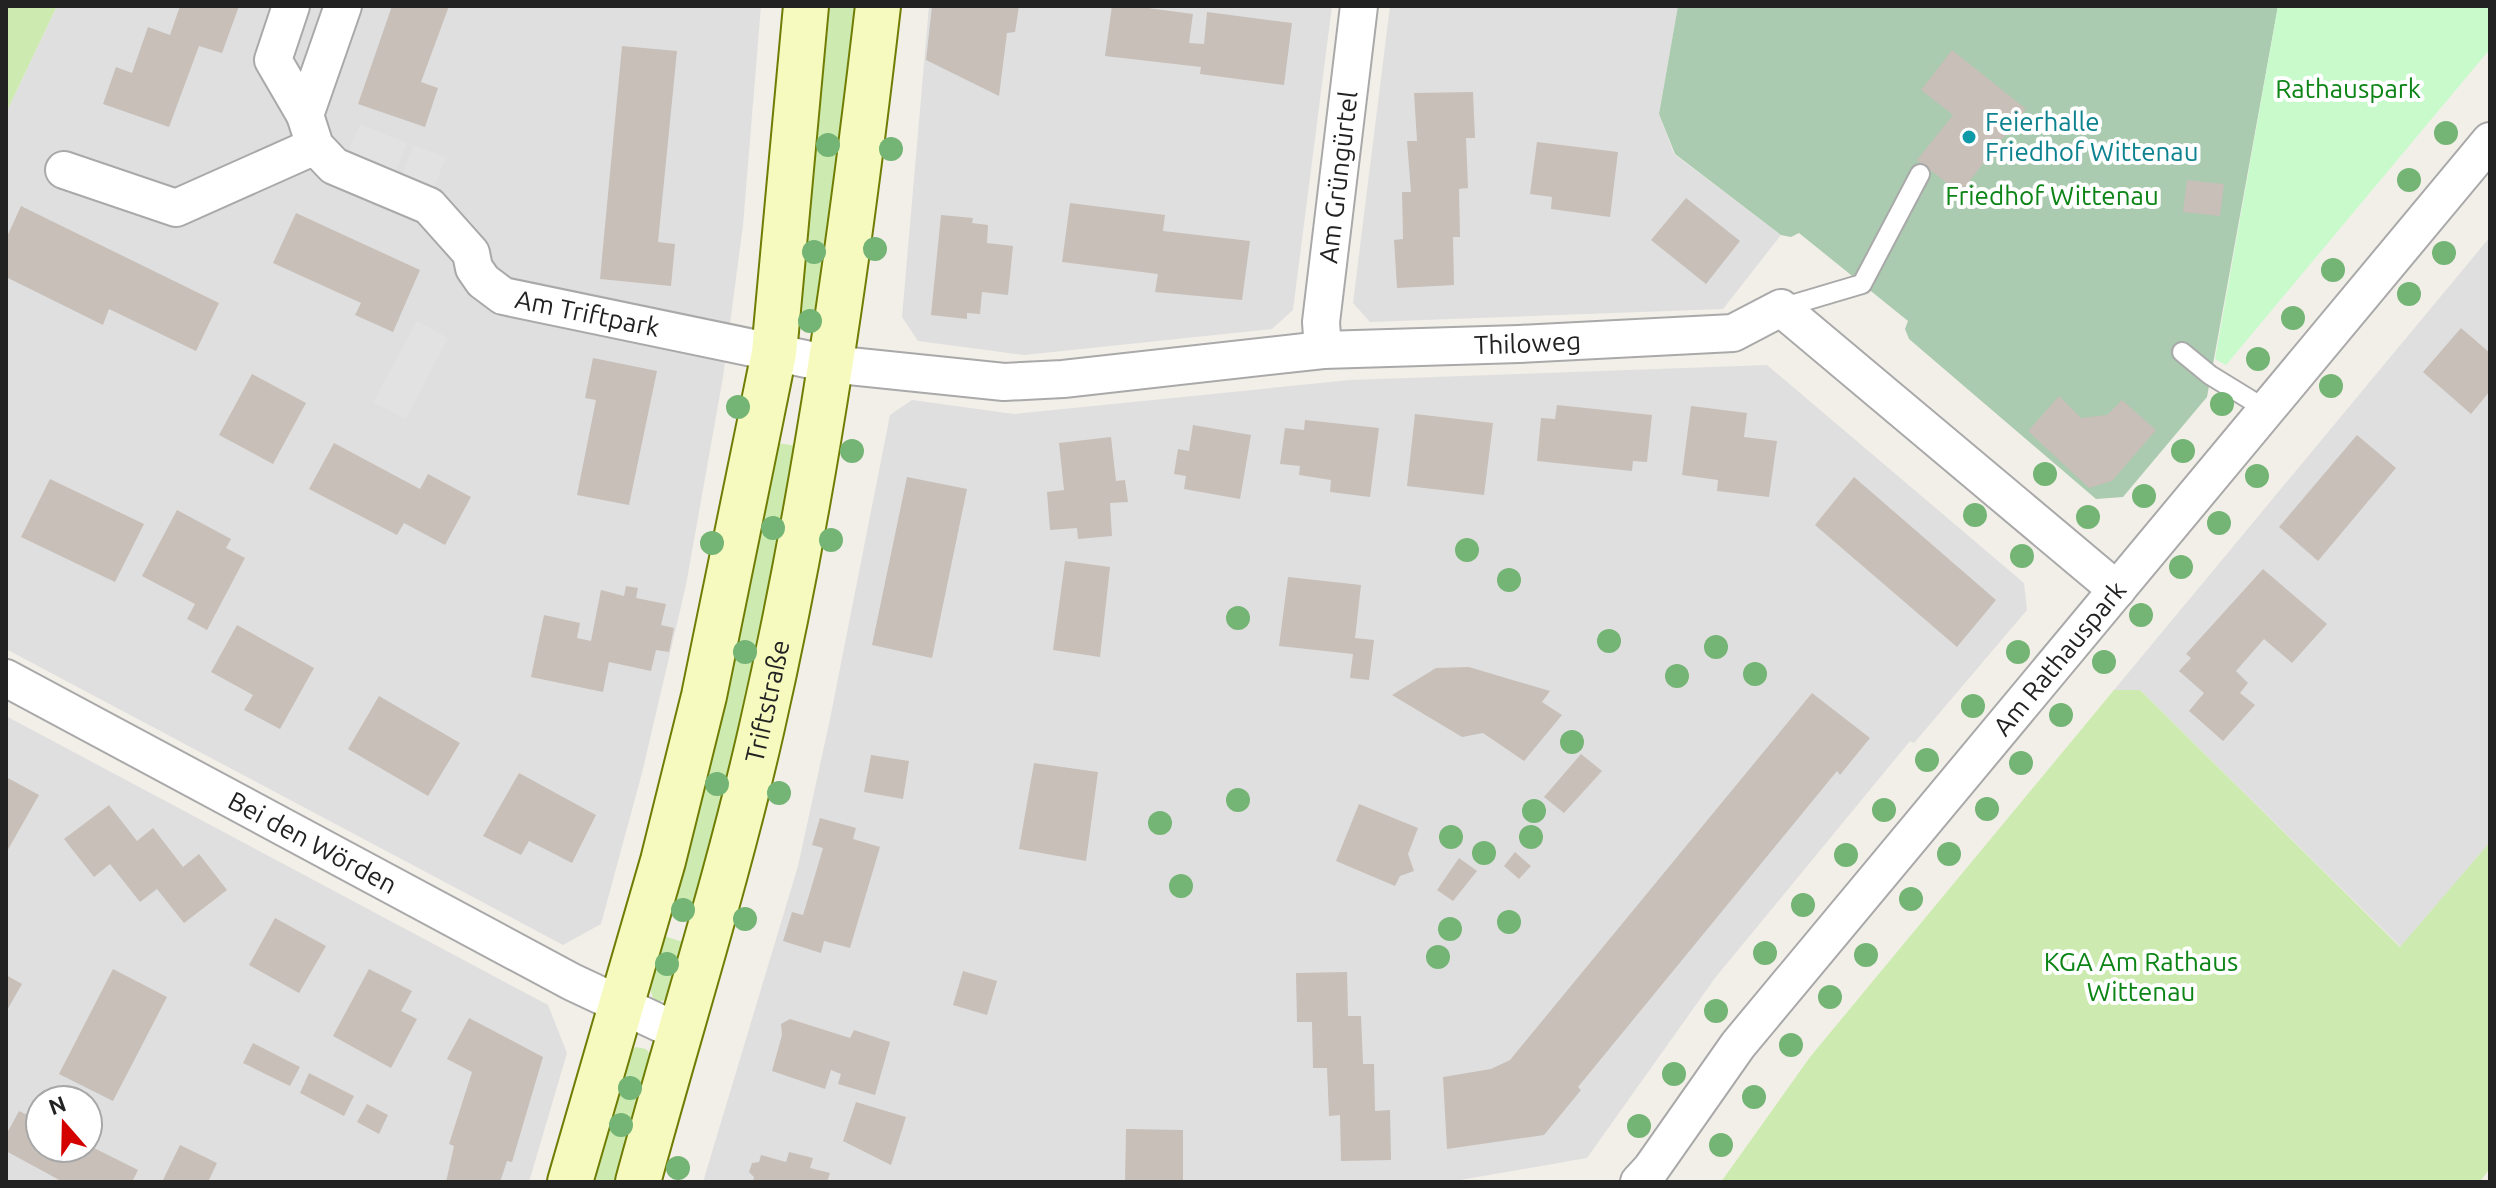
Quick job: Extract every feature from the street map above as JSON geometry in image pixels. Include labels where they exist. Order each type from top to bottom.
[{"type":"main road","points":[[570,1182],[663,861],[704,696],[774,353],[806,6]]},
{"type":"main road","name":"Triftstraße","points":[[638,1182],[725,879],[796,570],[830,364],[878,6]]},
{"type":"street","name":"Am Triftpark","points":[[291,6],[273,60],[310,130],[334,166],[429,206],[471,253],[474,268],[483,281],[503,296],[774,353]]},
{"type":"street","points":[[64,170],[176,208],[310,130],[343,6]]},
{"type":"street","name":"Am Grüngürtel","points":[[1323,350],[1321,322],[1359,6]]},
{"type":"street","name":"Am Rathauspark","points":[[1639,1182],[1738,1045],[2490,141]]},
{"type":"street","points":[[1781,308],[2117,590]]},
{"type":"street","name":"Thiloweg","points":[[830,364],[1004,382],[1063,379],[1323,350],[1733,333],[1781,308]]},
{"type":"street","points":[[774,353],[830,364]]},
{"type":"street","name":"Bei den Wörden","points":[[6,678],[572,982],[622,1004]]},
{"type":"street","points":[[622,1004],[681,1033]]},
{"type":"lane","points":[[1781,308],[1862,284],[1920,174]]},
{"type":"lane","points":[[2182,352],[2210,375],[2267,410]]},
{"type":"shaded area","points":[[57,6],[761,6],[743,225],[723,377],[686,585],[642,773],[601,924],[563,945],[6,649],[6,113]]},
{"type":"shaded area","points":[[929,6],[1332,6],[1293,310],[1272,329],[1024,355],[918,341],[902,317]]},
{"type":"shaded area","points":[[1390,6],[1678,6],[1659,114],[1674,154],[1781,235],[1723,309],[1370,322],[1353,303]]},
{"type":"shaded area","points":[[360,124],[407,143],[395,174],[347,154]]},
{"type":"shaded area","points":[[413,145],[446,157],[434,188],[402,176]]},
{"type":"shaded area","points":[[2490,237],[2490,842],[2401,947],[2140,690],[2114,690]]},
{"type":"shaded area","points":[[417,321],[448,338],[406,419],[373,402]]},
{"type":"shaded area","points":[[1767,365],[2024,583],[2027,610],[1914,743],[1910,741],[1715,978],[1587,1158],[1449,1182],[703,1182],[798,866],[890,415],[912,400],[1014,414],[1350,380]]},
{"type":"shaded area","points":[[6,716],[548,1005],[567,1053],[529,1182],[6,1182]]},
{"type":"green space","points":[[6,6],[57,6],[6,113]]},
{"type":"green space","points":[[830,6],[857,6],[816,323],[810,333],[801,328],[800,319]]},
{"type":"green space","name":"Friedhof Wittenau","points":[[1678,6],[2278,6],[2207,397],[2123,497],[2096,499],[1909,339],[1905,329],[1908,321],[1799,233],[1791,237],[1781,235],[1675,154],[1659,114]]},
{"type":"green space","name":"Rathauspark","points":[[2278,6],[2490,6],[2490,49],[2226,365],[2215,359]]},
{"type":"green space","points":[[778,443],[797,446],[745,714],[692,923],[670,916]]},
{"type":"green space","name":"KGA Am Rathaus Wittenau","points":[[2114,690],[2140,690],[2400,947],[2490,842],[2490,1168],[2480,1182],[1721,1182],[1810,1057]]},
{"type":"green space","points":[[664,936],[686,943],[672,992],[666,1000],[656,1002],[650,987],[651,978]]},
{"type":"green space","points":[[636,1047],[646,1049],[651,1055],[618,1182],[593,1182],[629,1052]]},
{"type":"building","points":[[180,6],[239,6],[222,53],[199,46],[169,127],[103,104],[116,67],[132,73],[148,27],[170,35]]},
{"type":"building","points":[[392,6],[449,6],[421,82],[438,88],[425,127],[358,104]]},
{"type":"building","points":[[932,6],[1019,6],[1015,32],[1007,33],[999,96],[926,60]]},
{"type":"building","points":[[1112,6],[1193,14],[1189,43],[1204,44],[1207,12],[1292,23],[1284,85],[1200,74],[1201,67],[1105,56]]},
{"type":"building","points":[[622,46],[677,51],[658,242],[675,244],[671,286],[600,279]]},
{"type":"building","name":"Feierhalle Friedhof Wittenau","points":[[1952,50],[2026,109],[1960,193],[1917,160],[1953,115],[1921,90]]},
{"type":"building","points":[[1473,92],[1475,138],[1466,138],[1468,188],[1459,189],[1460,237],[1453,237],[1454,285],[1397,288],[1394,240],[1403,239],[1402,192],[1411,192],[1407,141],[1417,141],[1414,93]]},
{"type":"building","points":[[1537,142],[1618,152],[1610,217],[1551,209],[1552,197],[1530,194]]},
{"type":"building","points":[[2187,180],[2224,184],[2220,216],[2183,212]]},
{"type":"building","points":[[1686,198],[1740,241],[1706,284],[1651,240]]},
{"type":"building","points":[[1070,203],[1165,215],[1163,231],[1250,241],[1242,300],[1155,292],[1158,274],[1062,262]]},
{"type":"building","points":[[21,206],[219,303],[196,351],[109,309],[103,325],[6,277],[6,239]]},
{"type":"building","points":[[296,213],[420,270],[393,332],[355,315],[361,303],[273,263]]},
{"type":"building","points":[[941,215],[973,218],[972,223],[988,225],[987,243],[1013,246],[1008,295],[982,292],[980,314],[967,313],[967,319],[931,315]]},
{"type":"building","points":[[2461,328],[2490,353],[2490,391],[2471,414],[2423,372]]},
{"type":"building","points":[[593,358],[657,371],[629,505],[577,495],[596,400],[585,398]]},
{"type":"building","points":[[252,374],[306,403],[273,464],[219,435]]},
{"type":"building","points":[[2059,396],[2081,418],[2107,415],[2122,400],[2156,430],[2112,481],[2089,488],[2028,431]]},
{"type":"building","points":[[1557,405],[1652,415],[1647,462],[1633,461],[1632,471],[1537,461],[1541,418],[1555,419]]},
{"type":"building","points":[[1691,406],[1747,413],[1744,437],[1777,441],[1769,497],[1717,491],[1718,480],[1682,475]]},
{"type":"building","points":[[1415,414],[1493,423],[1484,495],[1407,486]]},
{"type":"building","points":[[1305,420],[1379,428],[1370,497],[1330,492],[1331,480],[1299,475],[1300,466],[1280,464],[1285,428],[1304,430]]},
{"type":"building","points":[[1193,425],[1251,435],[1240,499],[1184,489],[1186,476],[1174,474],[1178,449],[1189,451]]},
{"type":"building","points":[[2357,435],[2396,468],[2318,561],[2279,527]]},
{"type":"building","points":[[1111,437],[1116,481],[1125,480],[1128,502],[1110,503],[1112,536],[1078,539],[1077,528],[1050,530],[1047,492],[1064,490],[1059,443]]},
{"type":"building","points":[[334,443],[420,489],[428,474],[471,497],[445,545],[404,523],[397,535],[309,489]]},
{"type":"building","points":[[907,477],[967,489],[932,658],[872,645]]},
{"type":"building","points":[[1854,477],[1996,600],[1957,647],[1815,525]]},
{"type":"building","points":[[50,479],[144,524],[115,582],[21,537]]},
{"type":"building","points":[[177,510],[231,539],[226,548],[245,558],[207,630],[187,619],[195,604],[142,576]]},
{"type":"building","points":[[1065,561],[1110,567],[1100,657],[1053,650]]},
{"type":"building","points":[[2263,569],[2327,624],[2292,663],[2264,639],[2236,671],[2248,683],[2240,693],[2255,705],[2223,741],[2189,711],[2204,693],[2179,671],[2191,658],[2186,654]]},
{"type":"building","points":[[1288,577],[1361,585],[1355,638],[1374,640],[1369,680],[1350,678],[1353,654],[1279,646]]},
{"type":"building","points":[[626,586],[638,588],[636,598],[666,604],[661,625],[674,628],[669,652],[656,650],[651,671],[609,662],[603,692],[531,677],[544,615],[580,623],[577,638],[591,641],[601,590],[624,596]]},
{"type":"building","points":[[237,625],[314,668],[280,729],[244,710],[253,695],[211,672]]},
{"type":"building","points":[[1469,667],[1550,691],[1542,702],[1562,715],[1524,761],[1483,733],[1462,737],[1392,695],[1436,668]]},
{"type":"building","points":[[1812,693],[1870,738],[1840,775],[1837,771],[1578,1087],[1581,1090],[1544,1135],[1447,1149],[1443,1077],[1491,1069],[1510,1060]]},
{"type":"building","points":[[379,696],[460,743],[428,796],[348,749]]},
{"type":"building","points":[[1581,754],[1602,771],[1564,813],[1544,797]]},
{"type":"building","points":[[871,755],[909,761],[903,799],[864,792]]},
{"type":"building","points":[[1034,763],[1098,772],[1086,861],[1019,849]]},
{"type":"building","points":[[519,773],[596,815],[572,863],[529,841],[521,855],[483,836]]},
{"type":"building","points":[[6,777],[39,795],[6,853]]},
{"type":"building","points":[[1359,804],[1418,828],[1408,854],[1414,871],[1400,876],[1395,886],[1336,861]]},
{"type":"building","points":[[109,805],[137,841],[153,828],[183,867],[199,854],[227,890],[184,923],[157,889],[140,902],[110,864],[94,877],[64,839]]},
{"type":"building","points":[[820,818],[856,828],[853,839],[880,847],[850,948],[824,941],[821,953],[783,941],[792,912],[803,915],[813,882],[823,848],[812,845]]},
{"type":"building","points":[[1515,852],[1531,866],[1519,879],[1504,866]]},
{"type":"building","points":[[1459,858],[1477,871],[1453,901],[1437,890]]},
{"type":"building","points":[[275,918],[326,946],[299,993],[249,965]]},
{"type":"building","points":[[113,969],[167,997],[113,1101],[104,1096],[104,1084],[79,1084],[59,1074]]},
{"type":"building","points":[[369,969],[412,991],[401,1011],[417,1019],[391,1068],[333,1036]]},
{"type":"building","points":[[963,971],[997,981],[987,1015],[953,1005]]},
{"type":"building","points":[[1347,972],[1348,1016],[1361,1016],[1363,1064],[1374,1064],[1375,1111],[1390,1110],[1391,1160],[1341,1161],[1340,1115],[1329,1116],[1327,1068],[1313,1068],[1312,1022],[1297,1022],[1296,973]]},
{"type":"building","points":[[6,975],[22,984],[6,1012]]},
{"type":"building","points":[[469,1018],[543,1057],[512,1162],[507,1161],[500,1182],[446,1182],[454,1146],[449,1144],[472,1072],[447,1059]]},
{"type":"building","points":[[790,1019],[850,1038],[854,1030],[890,1042],[875,1095],[838,1084],[841,1074],[831,1070],[825,1089],[772,1071],[782,1035],[781,1024]]},
{"type":"building","points":[[253,1043],[300,1067],[290,1086],[243,1063]]},
{"type":"building","points":[[309,1073],[354,1096],[344,1116],[300,1093]]},
{"type":"building","points":[[856,1102],[906,1117],[891,1165],[843,1141]]},
{"type":"building","points":[[367,1104],[388,1115],[379,1134],[357,1122]]},
{"type":"building","points":[[19,1111],[24,1113],[24,1161],[6,1151],[6,1135]]},
{"type":"building","points":[[1126,1129],[1183,1130],[1183,1182],[1125,1182]]},
{"type":"building","points":[[180,1145],[217,1163],[208,1182],[162,1182]]},
{"type":"building","points":[[789,1152],[813,1158],[810,1168],[830,1173],[827,1182],[753,1182],[754,1177],[749,1172],[752,1163],[759,1162],[761,1155],[786,1162]]},
{"type":"building","points":[[104,1153],[138,1170],[132,1182],[63,1182],[30,1164],[104,1164]]},
{"type":"place","name":"Feierhalle Friedhof Wittenau","points":[[1969,137]]}]
